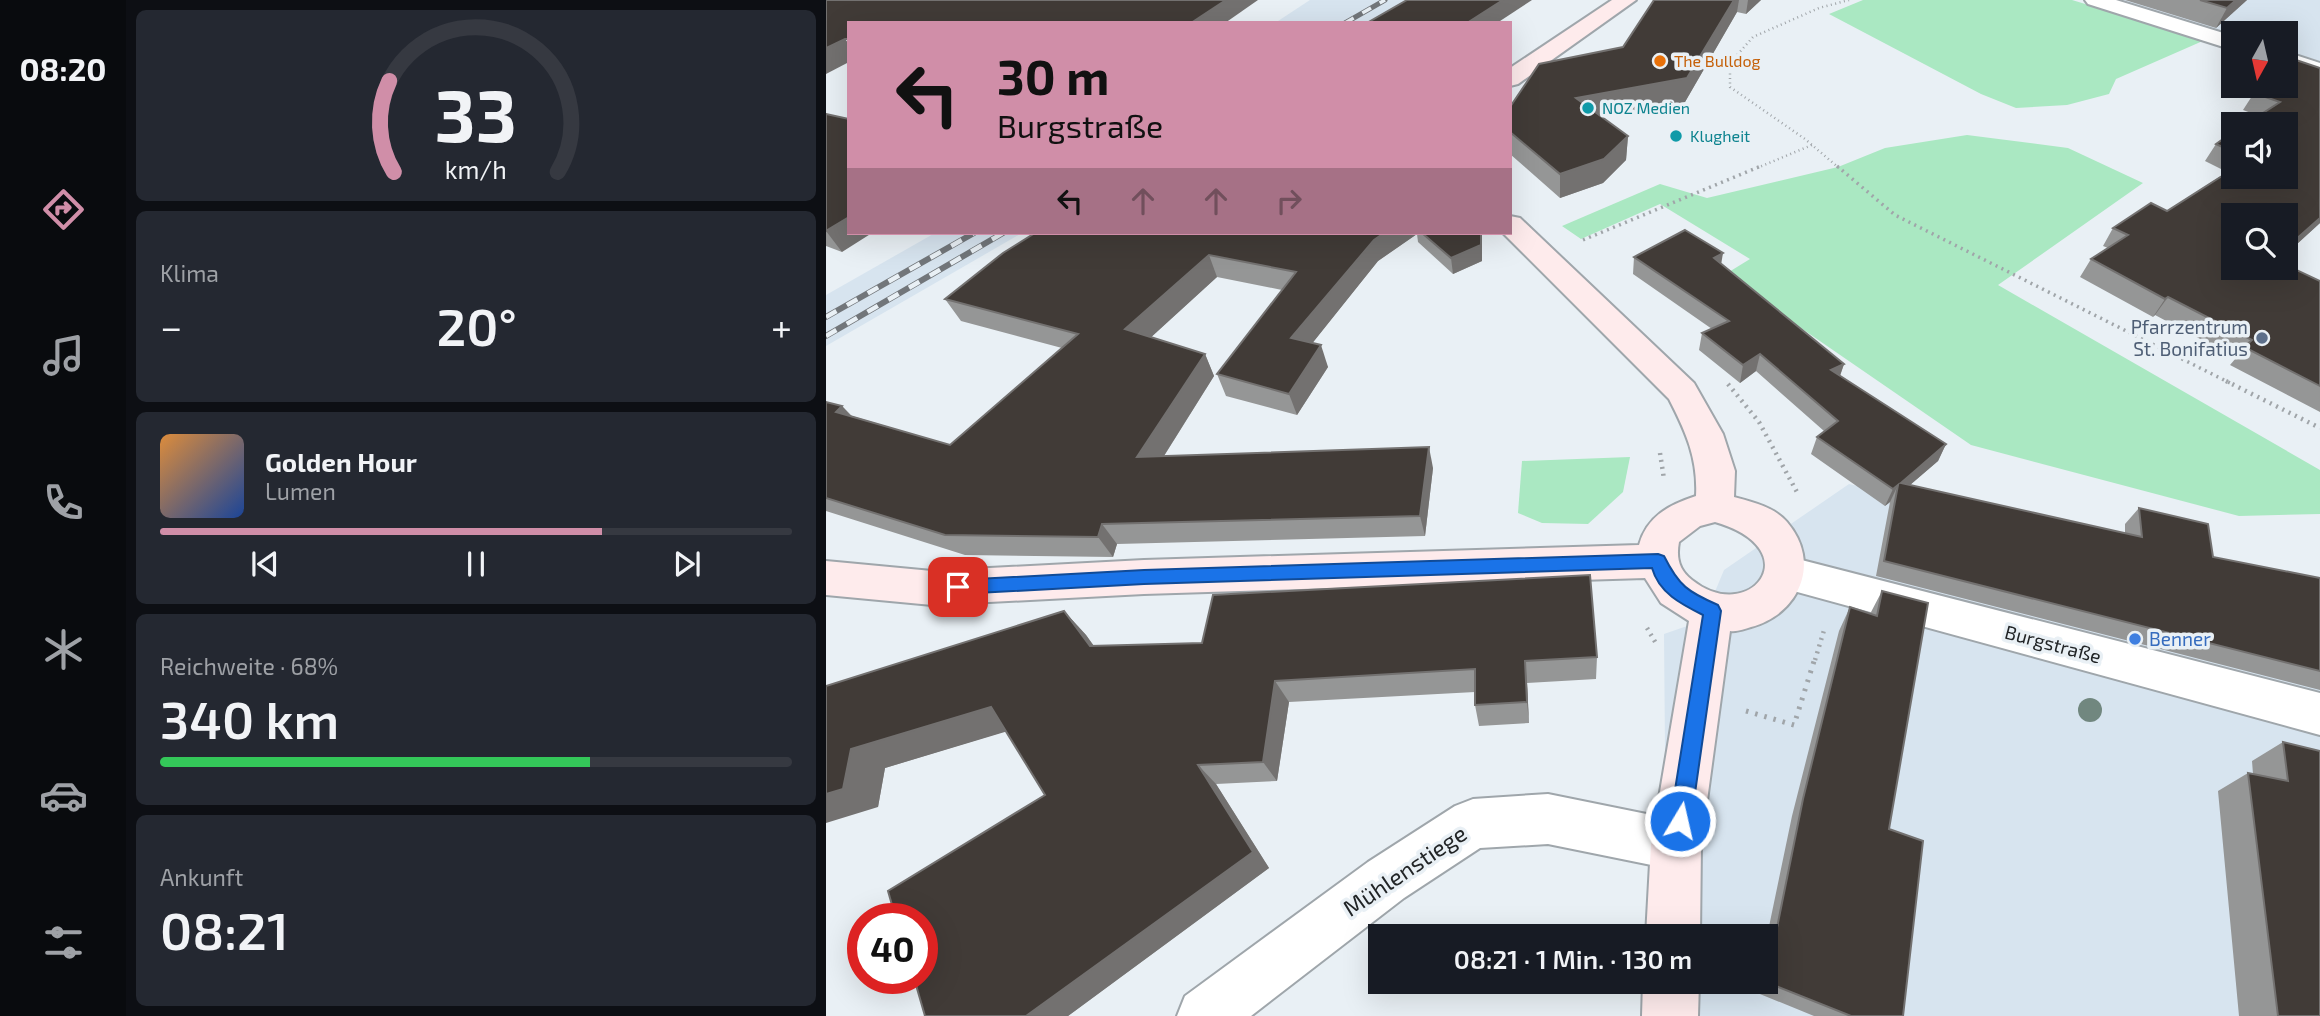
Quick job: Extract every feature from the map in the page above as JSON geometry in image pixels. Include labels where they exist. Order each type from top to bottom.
[{"type":"street","points":[[1512,78],[1626,0]]},
{"type":"street","points":[[2095,0],[2221,39]]},
{"type":"street","points":[[2298,63],[2320,70]]},
{"type":"street","points":[[1512,226],[1682,392],[1705,434],[1716,471],[1715,507]]},
{"type":"street","points":[[1715,507],[1738,510],[1759,520],[1775,534],[1785,553],[1786,573],[1774,594],[1752,609],[1712,611],[1681,597],[1662,574],[1658,561],[1659,544],[1666,528],[1695,509],[1715,507]]},
{"type":"street","points":[[826,578],[932,588],[1158,577],[1658,561]]},
{"type":"street","name":"Burgstraße","points":[[1786,573],[2320,714]]},
{"type":"street","points":[[1673,924],[1676,845],[1712,611]]},
{"type":"street","name":"Mühlenstiege","points":[[1205,1016],[1387,880],[1474,824],[1548,818],[1676,845]]},
{"type":"street","points":[[1670,1016],[1671,994]]},
{"type":"path","points":[[1849,0],[1819,8],[1753,37],[1730,63],[1730,87],[1812,145],[1895,215],[2320,428]]},
{"type":"path","points":[[1578,242],[1812,145]]},
{"type":"path","points":[[1659,441],[1664,481]]},
{"type":"shaded area","points":[[1310,0],[1424,0],[1387,21],[1278,21]]},
{"type":"shaded area","points":[[2106,0],[2320,0],[2320,61],[2298,55],[2298,21],[2221,21],[2221,33]]},
{"type":"shaded area","points":[[931,235],[1019,235],[826,346],[826,295]]},
{"type":"shaded area","points":[[1849,484],[2320,593],[2320,1016],[1698,1016],[1695,994],[1778,994],[1778,924],[1687,924],[1665,750],[1664,634],[1690,625],[1714,594],[1724,570]]},
{"type":"green space","points":[[1863,0],[2072,0],[2205,40],[2116,79],[2109,94],[2067,105],[2016,108],[1981,94],[1829,14]]},
{"type":"green space","points":[[1967,135],[2068,148],[2143,183],[1998,285],[2320,470],[2320,514],[2239,516],[1971,445],[1724,275],[1750,259],[1660,204],[1581,239],[1562,226],[1660,184],[1707,198],[1838,167],[1885,148]]},
{"type":"green space","points":[[1630,457],[1623,492],[1588,524],[1542,523],[1518,513],[1522,461]]},
{"type":"building","points":[[826,0],[1226,0],[1194,21],[847,21],[847,39],[826,48]]},
{"type":"building","points":[[1407,0],[1503,0],[1470,21],[1370,21]]},
{"type":"building","name":"NOZ Medien","points":[[1654,0],[1734,0],[1687,78],[1576,98],[1628,136],[1604,159],[1560,174],[1512,134],[1512,104],[1539,64],[1623,47]]},
{"type":"building","points":[[2200,0],[2236,0],[2227,8]]},
{"type":"building","points":[[2298,61],[2320,68],[2320,218],[2298,237],[2298,203],[2221,203],[2221,280],[2298,280],[2298,271],[2320,281],[2320,386],[2244,347],[2252,340],[2168,297],[2165,299],[2091,259],[2128,235],[2113,228],[2151,203],[2167,211],[2221,177],[2221,189],[2298,189],[2298,112],[2265,112],[2280,102],[2268,98],[2298,98]]},
{"type":"building","points":[[826,114],[847,119],[847,218],[826,231]]},
{"type":"building","points":[[1685,230],[1723,253],[1714,258],[1844,364],[1831,370],[1946,444],[1901,483],[2142,537],[2139,508],[2208,524],[2213,557],[2320,578],[2320,671],[1884,561],[1898,485],[1893,489],[1817,437],[1838,421],[1760,354],[1743,365],[1702,333],[1729,321],[1634,257]]},
{"type":"building","points":[[1032,235],[1381,235],[1291,338],[1321,345],[1289,394],[1217,374],[1296,272],[1209,255],[1125,329],[1205,354],[1137,457],[1429,447],[1420,516],[1102,524],[1098,537],[945,535],[826,498],[826,402],[842,406],[836,412],[950,445],[1078,334],[945,299],[1003,253]]},
{"type":"building","points":[[1424,235],[1481,235],[1481,245],[1451,258]]},
{"type":"building","points":[[1590,575],[1597,657],[1525,661],[1527,702],[1475,705],[1475,669],[1275,681],[1263,762],[1198,765],[1253,852],[1026,1016],[925,1016],[919,994],[938,994],[938,903],[891,903],[888,891],[1045,795],[991,707],[851,749],[843,789],[826,794],[826,686],[1064,611],[1090,646],[1202,643],[1213,595]]},
{"type":"building","points":[[1882,591],[1928,603],[1889,829],[1923,841],[1903,1016],[1851,1016],[1778,987],[1778,924],[1803,799],[1850,607],[1877,616]]},
{"type":"building","points":[[2283,742],[2320,751],[2320,1016],[2278,1016],[2248,773],[2288,781]]},
{"type":"railway","points":[[1348,21],[1385,0]]},
{"type":"railway","points":[[826,317],[970,235]]},
{"type":"railway","points":[[826,336],[1000,235]]},
{"type":"place","name":"The Bulldog","points":[[1660,61]]},
{"type":"place","name":"NOZ Medien","points":[[1588,108]]},
{"type":"place","name":"Klugheit","points":[[1676,136]]},
{"type":"place","name":"Pfarrzentrum St. Bonifatius","points":[[2262,338]]},
{"type":"place","name":"Benner","points":[[2135,639]]},
{"type":"route","points":[[958,587],[1144,577],[1658,561],[1662,574],[1681,597],[1712,611],[1680,821]]}]
